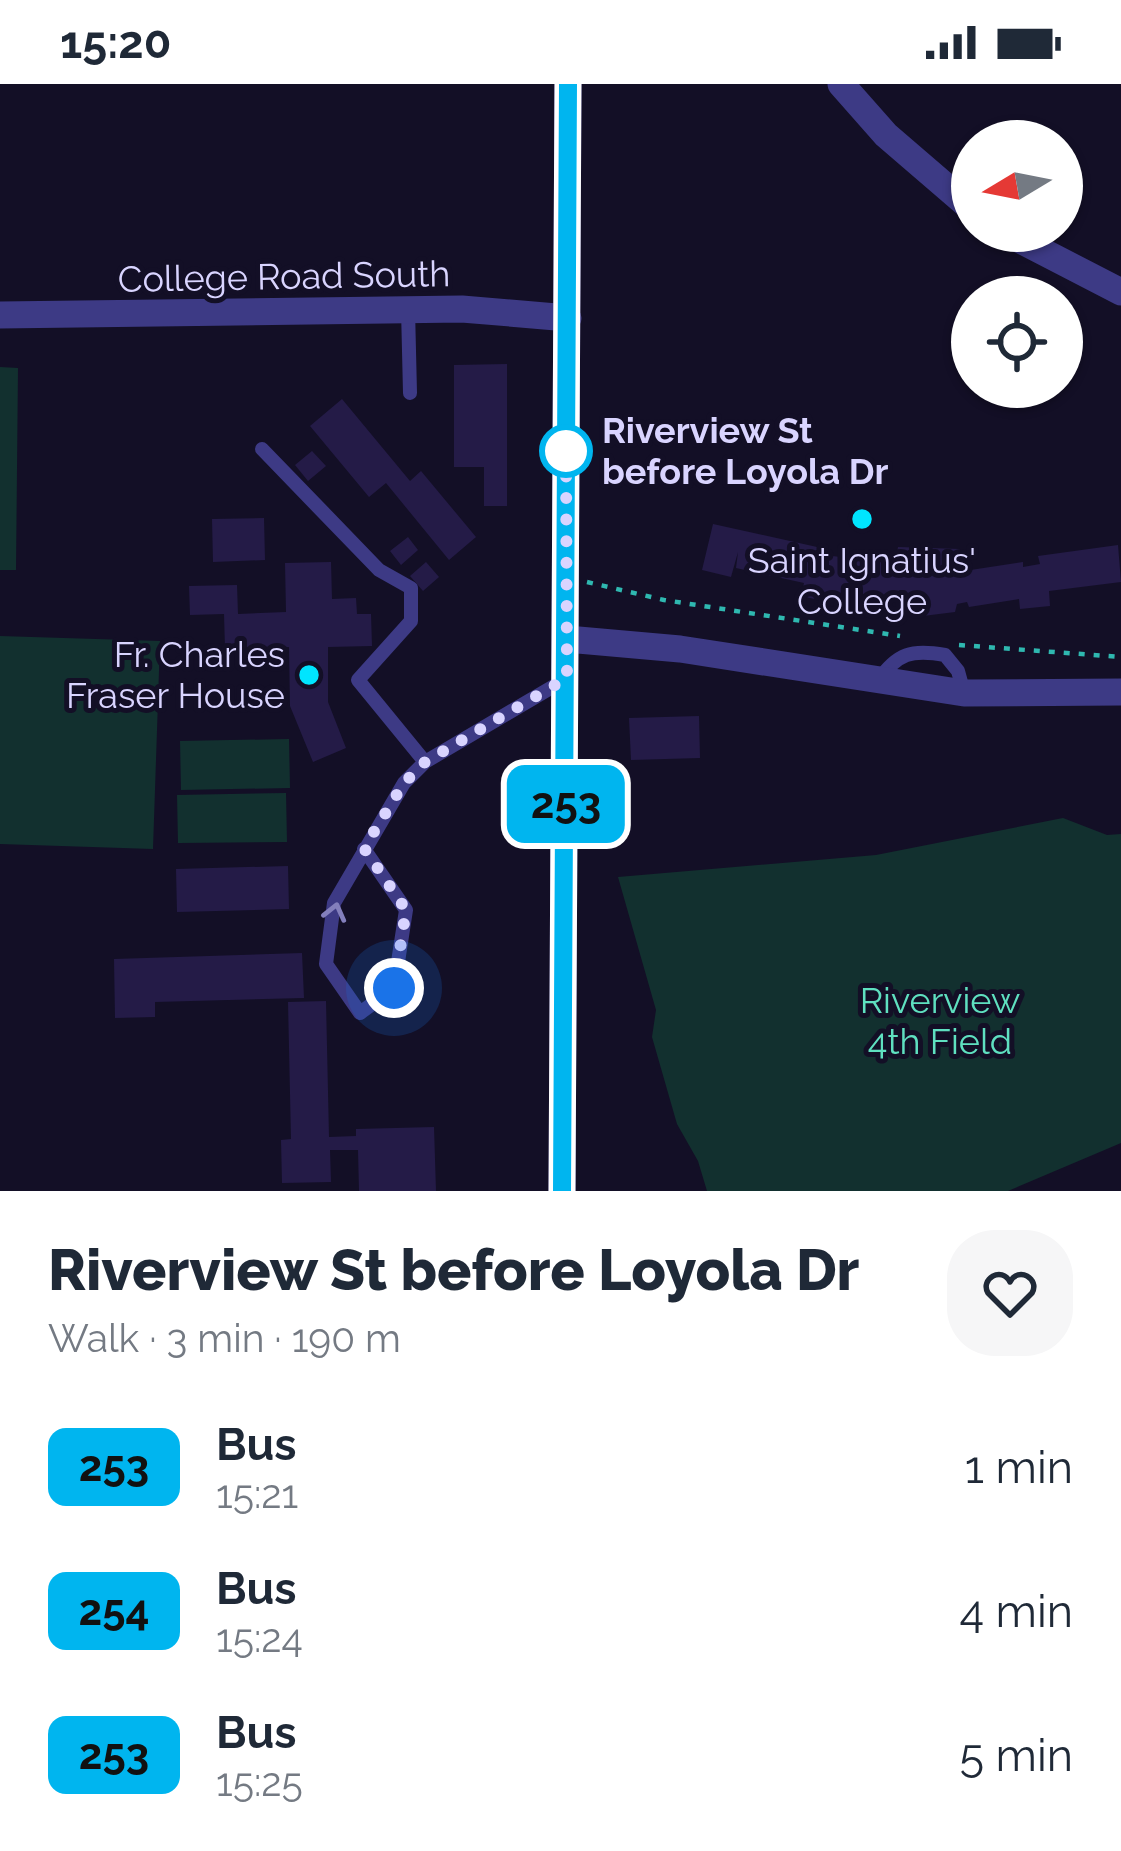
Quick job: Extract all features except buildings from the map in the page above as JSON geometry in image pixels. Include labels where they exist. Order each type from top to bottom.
[{"type":"street","points":[[562,1191],[568,84]]},
{"type":"street","points":[[841,84],[886,135],[951,191]]},
{"type":"street","points":[[1044,252],[1121,292]]},
{"type":"street","name":"College Road South","points":[[0,315],[408,309],[568,318]]},
{"type":"street","points":[[568,639],[680,649],[964,693],[1121,692]]},
{"type":"lane","points":[[408,309],[410,393]]},
{"type":"lane","points":[[262,449],[379,570],[411,588],[411,621],[358,680],[425,762]]},
{"type":"lane","points":[[364,848],[406,910],[394,988],[360,1012],[326,964],[334,903],[364,848],[404,783],[425,762],[567,678]]},
{"type":"path","points":[[583,582],[664,600],[904,637]]},
{"type":"path","points":[[941,643],[1121,657]]},
{"type":"green space","points":[[0,367],[18,368],[16,570],[0,570]]},
{"type":"green space","points":[[0,636],[160,641],[153,849],[0,844]]},
{"type":"green space","points":[[289,739],[290,788],[181,790],[180,741]]},
{"type":"green space","points":[[286,793],[287,842],[178,843],[177,795]]},
{"type":"green space","name":"Riverview 4th Field","points":[[1063,818],[1107,835],[1121,834],[1121,1143],[1008,1191],[707,1191],[698,1161],[677,1124],[652,1037],[656,1010],[618,877],[876,855]]},
{"type":"bus line","name":"253","points":[[562,1191],[568,84]]},
{"type":"place","name":"Riverview St before Loyola Dr","points":[[566,451]]},
{"type":"place","name":"Saint Ignatius' College","points":[[862,519]]},
{"type":"place","name":"Fr. Charles Fraser House","points":[[309,675]]},
{"type":"route","points":[[394,988],[406,910],[364,848],[404,783],[425,762],[567,678],[566,451]]}]
